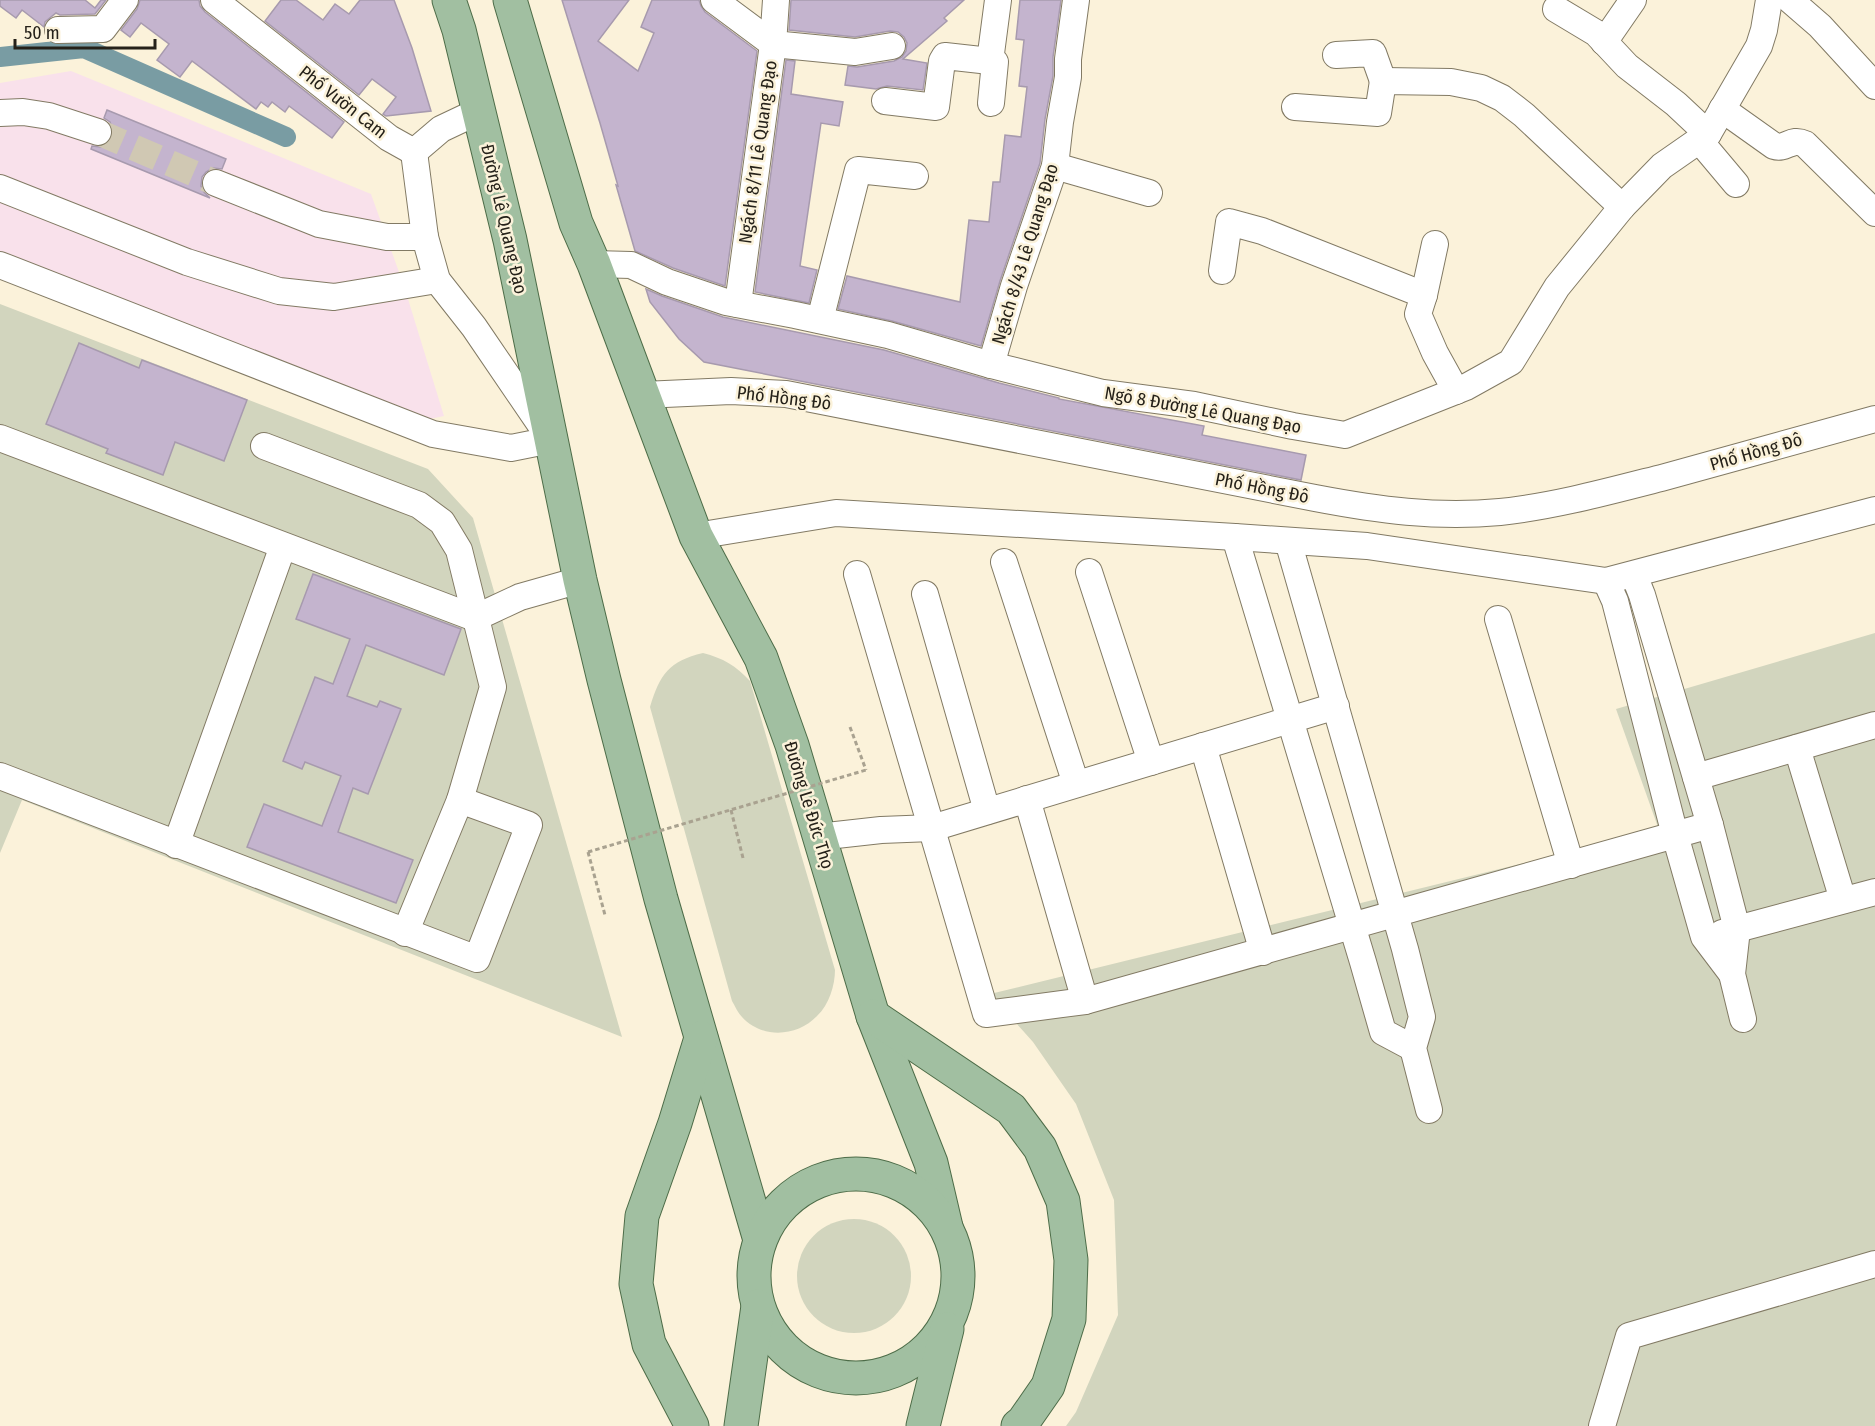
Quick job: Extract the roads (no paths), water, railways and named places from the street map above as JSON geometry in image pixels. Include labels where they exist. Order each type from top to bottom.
[{"type":"main road","name":"Đường Lê Quang Đạo","points":[[449,0],[459,30],[510,240],[551,440]]},
{"type":"main road","points":[[510,0],[576,223],[644,395]]},
{"type":"main road","name":"Đường Lê Đức Thọ","points":[[644,395],[696,536],[761,658],[792,745],[873,1016],[931,1163],[946,1227]]},
{"type":"main road","points":[[551,440],[580,580],[661,899],[760,1240]]},
{"type":"main road","points":[[873,1016],[1011,1109],[1040,1148],[1063,1201],[1071,1260],[1068,1318],[1047,1386],[1018,1426]]},
{"type":"main road","points":[[692,1426],[649,1344],[636,1284],[642,1216],[675,1123],[701,1038]]},
{"type":"main road","points":[[741,1426],[758,1306],[753,1273],[760,1240],[776,1211],[801,1189],[832,1176],[865,1174],[898,1182],[926,1201],[946,1227],[958,1258],[958,1292],[948,1323],[923,1426]]},
{"type":"main road","points":[[758,1306],[773,1337],[798,1361],[830,1376],[865,1378],[898,1370],[928,1351],[948,1323]]},
{"type":"street","points":[[58,30],[103,29],[125,0]]},
{"type":"street","name":"Phố Vườn Cam","points":[[214,0],[389,138],[414,152]]},
{"type":"street","points":[[714,0],[773,44],[855,52],[892,46]]},
{"type":"street","name":"Ngách 8/11 Lê Quang Đạo","points":[[738,304],[773,44],[776,0]]},
{"type":"street","points":[[990,61],[998,0]]},
{"type":"street","name":"Ngách 8/43 Lê Quang Đạo","points":[[991,365],[1014,286],[1055,166],[1076,0]]},
{"type":"street","points":[[1604,42],[1633,0]]},
{"type":"street","points":[[1703,137],[1759,46],[1769,0]]},
{"type":"street","points":[[1790,0],[1820,26],[1875,86]]},
{"type":"street","points":[[1556,9],[1596,33],[1627,66],[1676,104],[1736,184]]},
{"type":"street","points":[[1295,107],[1378,113],[1383,81],[1373,52],[1336,55]]},
{"type":"street","points":[[885,101],[935,114],[942,61],[945,56],[995,62],[991,102]]},
{"type":"street","points":[[1383,81],[1451,82],[1480,88],[1502,98],[1532,122],[1622,207]]},
{"type":"street","points":[[1722,109],[1774,146],[1779,148],[1794,141],[1805,144],[1875,213]]},
{"type":"street","points":[[0,265],[433,434],[511,448],[551,440],[474,327],[437,280],[425,237],[414,152],[441,129],[479,111]]},
{"type":"street","points":[[0,113],[23,112],[49,117],[98,132]]},
{"type":"street","name":"Ngõ 8 Đường Lê Quang Đạo","points":[[594,264],[631,265],[667,282],[726,302],[888,335],[991,365],[1103,393],[1194,405],[1345,435],[1456,391],[1511,362],[1557,287],[1622,207],[1662,166],[1703,137]]},
{"type":"street","points":[[1055,166],[1149,194]]},
{"type":"street","points":[[820,320],[858,170],[915,176]]},
{"type":"street","points":[[216,183],[319,224],[387,237],[425,237]]},
{"type":"street","points":[[0,188],[187,261],[279,291],[334,297],[437,280]]},
{"type":"street","points":[[1222,271],[1229,222],[1262,231],[1424,295]]},
{"type":"street","points":[[1435,244],[1418,314],[1435,353],[1456,391]]},
{"type":"street","name":"Phố Hồng Đô","points":[[644,395],[731,391],[786,394],[1380,510],[1437,514],[1499,512],[1558,503],[1693,470],[1875,419]]},
{"type":"street","points":[[0,438],[475,618],[520,597],[580,580]]},
{"type":"street","points":[[264,446],[419,505],[442,522],[459,550],[493,687],[460,800],[405,933]]},
{"type":"street","points":[[696,536],[836,513],[1367,546],[1606,581],[1874,512]]},
{"type":"street","points":[[1235,537],[1383,1032],[1413,1048]]},
{"type":"street","points":[[1288,541],[1396,914],[1422,1017],[1413,1048],[1429,1110]]},
{"type":"street","points":[[176,845],[283,546]]},
{"type":"street","points":[[1004,562],[1076,784]]},
{"type":"street","points":[[1089,572],[1151,762]]},
{"type":"street","points":[[857,574],[986,1014],[1085,1001],[1710,825]]},
{"type":"street","points":[[1634,575],[1642,595],[1710,825],[1737,929],[1732,974],[1743,1019]]},
{"type":"street","points":[[1606,581],[1615,601],[1704,938],[1732,974]]},
{"type":"street","points":[[925,594],[987,811]]},
{"type":"street","points":[[1498,619],[1571,864]]},
{"type":"street","points":[[818,837],[881,830],[932,828],[1336,706]]},
{"type":"street","points":[[1696,777],[1875,725]]},
{"type":"street","points":[[1203,746],[1263,951]]},
{"type":"street","points":[[1797,748],[1843,900]]},
{"type":"street","points":[[0,777],[477,959],[528,825],[460,800]]},
{"type":"street","points":[[1027,799],[1085,1001]]},
{"type":"street","points":[[1704,938],[1875,892]]},
{"type":"street","points":[[1602,1426],[1629,1336],[1875,1264]]},
{"type":"waterway","points":[[0,57],[84,48],[286,137]]},
{"type":"tunnel","points":[[98,132],[216,183]]}]
